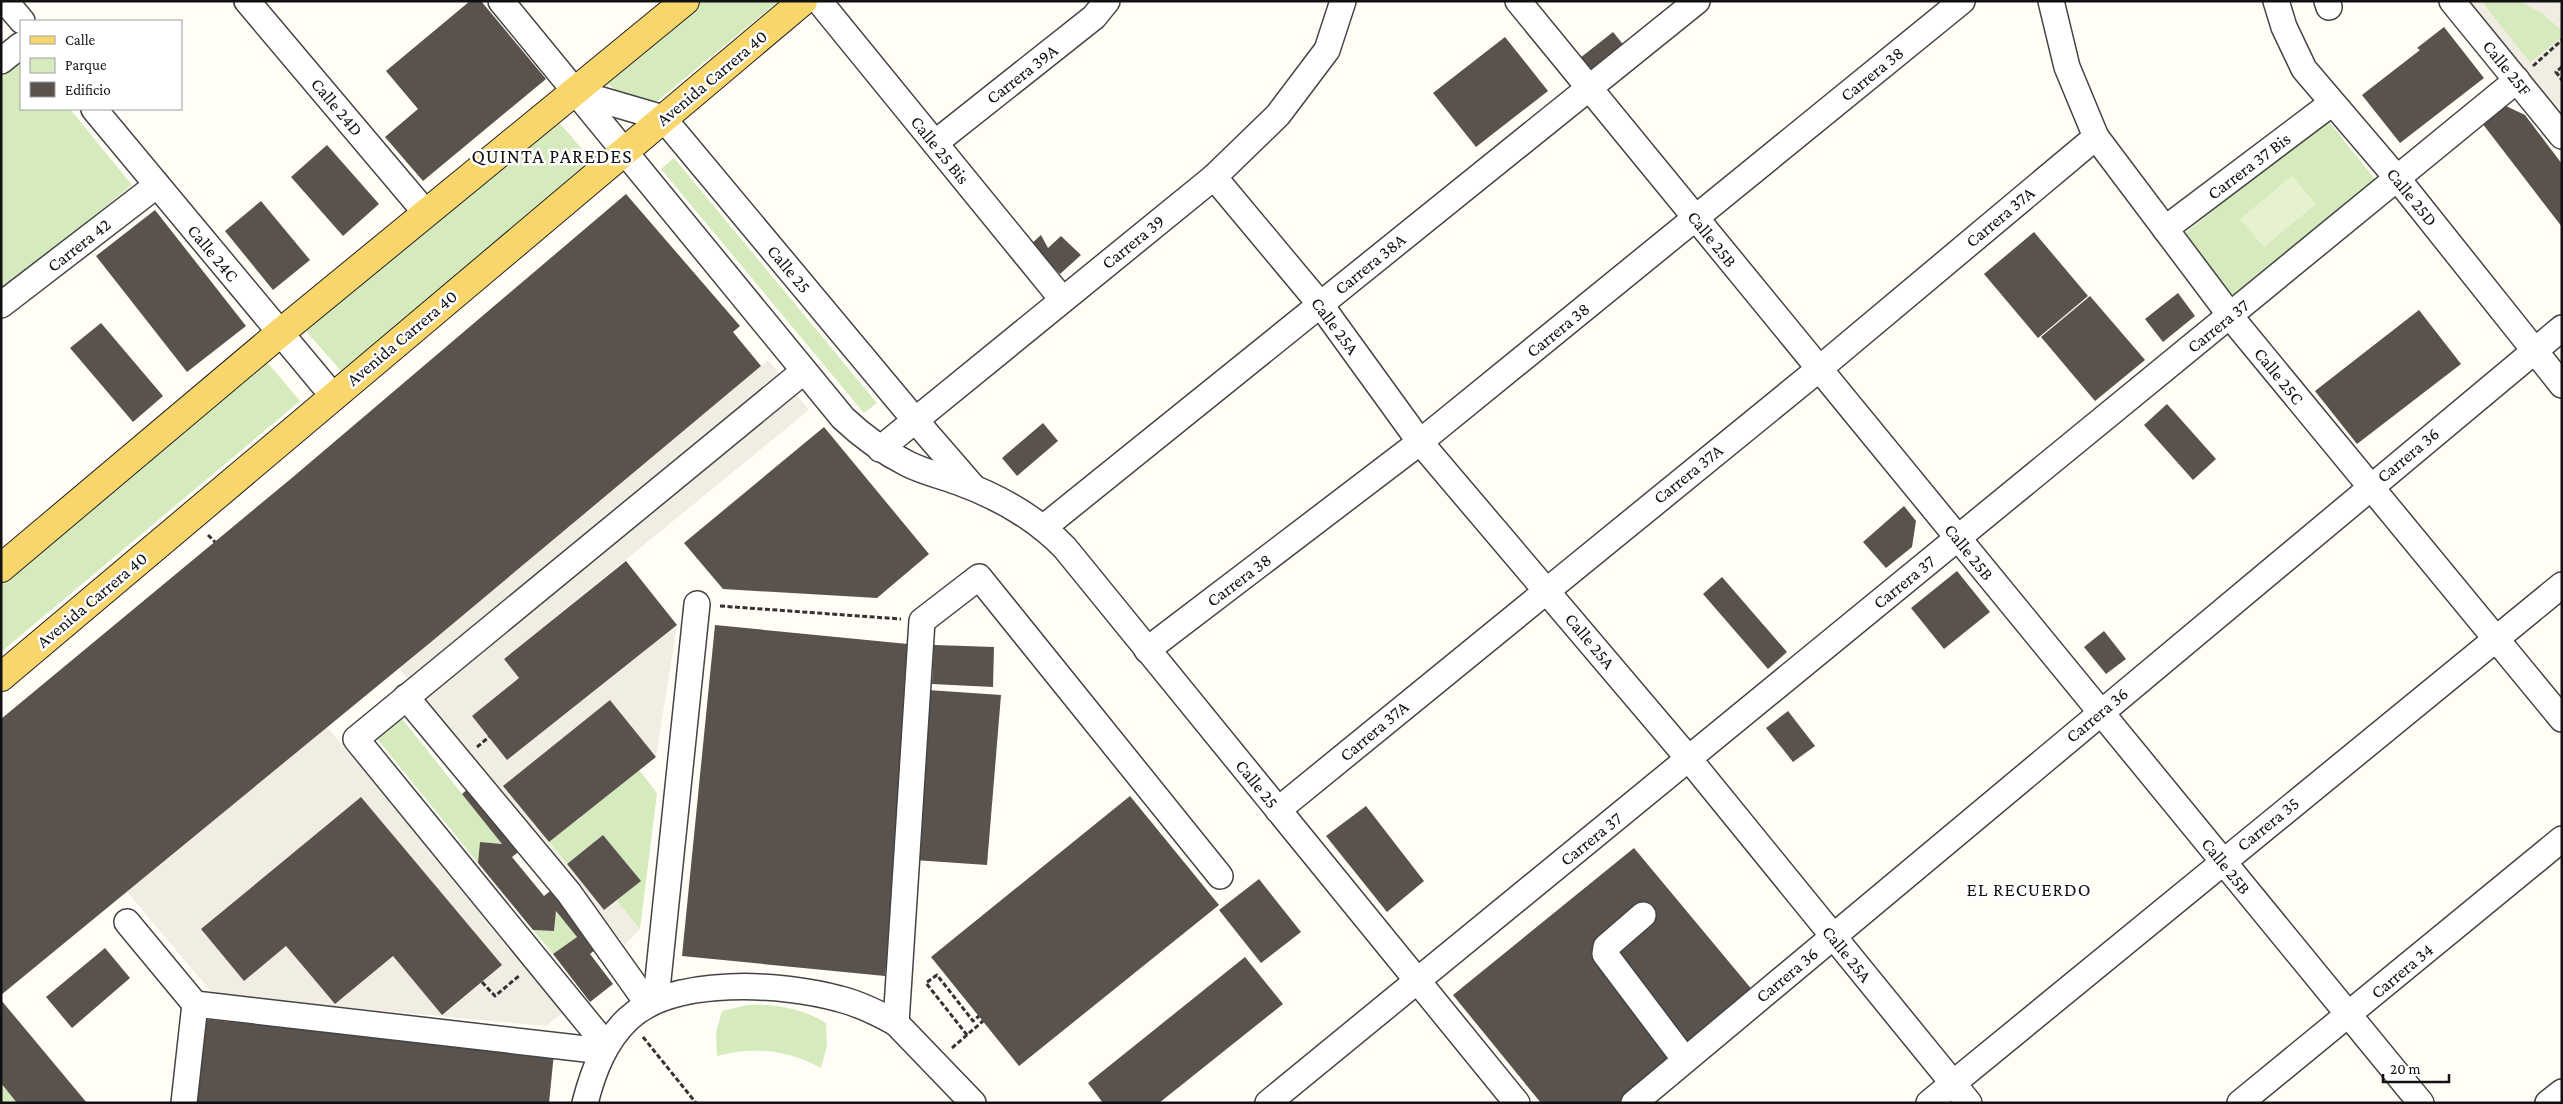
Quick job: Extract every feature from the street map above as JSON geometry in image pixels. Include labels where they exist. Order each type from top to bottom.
[{"type":"main road","points":[[1,568],[280,333],[685,1]]},
{"type":"main road","name":"Avenida Carrera 40","points":[[1,677],[804,1]]},
{"type":"street","points":[[5,1],[21,20]]},
{"type":"street","name":"Calle 24D","points":[[247,1],[426,213]]},
{"type":"street","name":"Calle 25","points":[[501,1],[843,418],[880,449],[909,464],[976,490],[1014,508],[1043,528],[1065,548],[1517,1103]]},
{"type":"street","name":"Calle 25 Bis","points":[[819,1],[1062,299]]},
{"type":"street","name":"Carrera 39A","points":[[935,144],[1094,17],[1108,1]]},
{"type":"street","name":"Carrera 39","points":[[880,449],[1214,177],[1278,115],[1327,50],[1343,1]]},
{"type":"street","name":"Calle 25B","points":[[1518,1],[2421,1103]]},
{"type":"street","name":"Carrera 38A","points":[[1043,528],[1697,1]]},
{"type":"street","name":"Carrera 38","points":[[1147,650],[1420,442],[1962,1]]},
{"type":"street","name":"Calle 25C","points":[[2051,1],[2067,67],[2096,137],[2230,316],[2369,488],[2562,719]]},
{"type":"street","name":"Calle 25D","points":[[2276,1],[2284,28],[2304,69],[2397,178],[2562,385]]},
{"type":"street","name":"Calle 25F","points":[[2452,1],[2562,136]]},
{"type":"street","points":[[1,61],[20,46]]},
{"type":"street","name":"Carrera 37","points":[[1268,1103],[2517,80]]},
{"type":"street","points":[[574,92],[663,118]]},
{"type":"street","name":"Carrera 37 Bis","points":[[2165,229],[2332,102]]},
{"type":"street","name":"Calle 24C","points":[[95,110],[333,396]]},
{"type":"street","name":"Calle 25","points":[[663,118],[915,420],[976,490]]},
{"type":"street","name":"Carrera 37A","points":[[1278,810],[1546,589],[1819,369],[2096,137]]},
{"type":"street","name":"Calle 25A","points":[[1214,177],[1320,304],[1420,442],[1689,760],[1969,1103]]},
{"type":"street","name":"Carrera 42","points":[[1,305],[157,185]]},
{"type":"street","name":"Carrera 36","points":[[1634,1103],[2562,328]]},
{"type":"street","points":[[605,1048],[538,961],[356,739],[804,371]]},
{"type":"street","points":[[896,1023],[922,621],[979,577],[1220,876]]},
{"type":"street","name":"Carrera 35","points":[[1929,1103],[2222,861],[2562,585]]},
{"type":"street","points":[[644,1007],[697,604]]},
{"type":"street","points":[[406,697],[569,893],[644,1007]]},
{"type":"street","name":"Carrera 34","points":[[2240,1103],[2562,838]]},
{"type":"street","points":[[1643,914],[1606,946],[1605,954],[1685,1060]]},
{"type":"street","points":[[128,922],[194,1004],[184,1103]]},
{"type":"street","points":[[584,1103],[605,1048],[644,1007],[714,987],[775,989],[839,998],[869,1008],[896,1023],[973,1103]]},
{"type":"street","points":[[194,1004],[605,1048]]},
{"type":"street","points":[[2548,1103],[2562,1092]]},
{"type":"path","points":[[2517,80],[2562,40]]},
{"type":"path","points":[[2562,67],[2556,72],[2562,80]]},
{"type":"path","points":[[697,604],[922,621]]},
{"type":"path","points":[[482,982],[495,996],[538,961]]},
{"type":"path","points":[[967,1035],[926,983],[937,975],[973,1022],[979,1016]]},
{"type":"path","points":[[644,1007],[696,1103]]},
{"type":"path","points":[[934,1062],[983,1021]]},
{"type":"green space","points":[[699,1],[779,1],[656,102],[628,96],[616,90],[604,80]]},
{"type":"green space","points":[[2481,1],[2520,1],[2542,13],[2562,30],[2562,37],[2530,63]]},
{"type":"green space","points":[[20,61],[20,110],[71,110],[132,185],[1,291],[1,76]]},
{"type":"green space","points":[[2326,118],[2379,184],[2237,300],[2183,235]]},
{"type":"green space","points":[[558,121],[593,162],[341,371],[305,330]]},
{"type":"green space","points":[[674,158],[877,403],[864,413],[661,169]]},
{"type":"green space","points":[[2292,176],[2316,204],[2264,247],[2240,219]]},
{"type":"green space","points":[[266,361],[300,401],[1,652],[1,584]]},
{"type":"green space","points":[[399,715],[502,844],[480,842],[478,863],[374,735]]},
{"type":"green space","points":[[639,770],[657,793],[640,929],[616,900],[640,880],[603,835],[567,864],[549,842]]},
{"type":"green space","points":[[556,911],[577,937],[553,954],[533,930],[554,931]]},
{"type":"green space","points":[[748,1005],[769,1005],[798,1010],[826,1023],[827,1046],[821,1068],[796,1057],[770,1052],[744,1051],[717,1056],[716,1032],[722,1011]]},
{"type":"green space","points":[[1,1083],[17,1103],[1,1103]]},
{"type":"shaded area","points":[[2467,1],[2481,1],[2530,63],[2562,37],[2562,112]]},
{"type":"shaded area","points":[[2520,1],[2557,1],[2562,5],[2562,30],[2542,13]]},
{"type":"shaded area","points":[[768,360],[809,410],[504,659],[519,678],[472,716],[507,760],[677,625],[656,757],[610,700],[503,786],[604,910],[616,900],[640,929],[625,945],[399,668]]},
{"type":"shaded area","points":[[327,727],[564,1012],[546,1026],[214,995],[127,892]],"holes":[[[201,929],[502,965],[442,1015],[393,956],[335,1004],[286,946],[244,981]]]},
{"type":"building","points":[[470,1],[481,1],[546,79],[423,181],[385,137],[418,109],[386,71]]},
{"type":"building","points":[[2444,27],[2484,78],[2400,143],[2362,95],[2420,50],[2417,48]]},
{"type":"building","points":[[1613,32],[1626,48],[1593,74],[1580,58]]},
{"type":"building","points":[[1505,37],[1548,91],[1476,147],[1433,93]]},
{"type":"building","points":[[2506,106],[2525,115],[2562,164],[2562,227],[2482,123]]},
{"type":"building","points":[[327,145],[379,204],[343,236],[291,177]]},
{"type":"building","points":[[626,194],[740,326],[733,332],[761,366],[431,642],[1,995],[1,719],[293,477]]},
{"type":"building","points":[[261,201],[310,260],[273,290],[225,231]]},
{"type":"building","points":[[155,210],[246,326],[187,372],[96,256]]},
{"type":"building","points":[[2034,232],[2088,296],[2038,338],[1984,274]]},
{"type":"building","points":[[1041,235],[1048,248],[1061,236],[1081,255],[1060,274],[1031,244]]},
{"type":"building","points":[[2178,293],[2195,316],[2163,342],[2145,319]]},
{"type":"building","points":[[2090,296],[2145,360],[2095,401],[2041,337]]},
{"type":"building","points":[[2419,310],[2461,364],[2357,444],[2315,391]]},
{"type":"building","points":[[101,323],[163,396],[133,422],[70,348]]},
{"type":"building","points":[[2167,404],[2216,459],[2193,480],[2144,425]]},
{"type":"building","points":[[1043,423],[1058,441],[1017,476],[1002,458]]},
{"type":"building","points":[[824,427],[929,554],[877,598],[723,589],[684,543]]},
{"type":"building","points":[[1904,506],[1916,521],[1912,547],[1886,568],[1863,542]]},
{"type":"building","points":[[626,561],[677,625],[507,760],[472,716],[519,678],[504,659]]},
{"type":"building","points":[[1957,571],[1990,612],[1944,649],[1911,608]]},
{"type":"building","points":[[1722,577],[1787,652],[1768,669],[1703,594]]},
{"type":"building","points":[[715,625],[918,645],[885,976],[682,956]]},
{"type":"building","points":[[2104,631],[2126,659],[2106,674],[2084,647]]},
{"type":"building","points":[[934,645],[994,647],[993,687],[932,684]]},
{"type":"building","points":[[928,690],[1001,695],[987,865],[914,860]]},
{"type":"building","points":[[610,700],[656,757],[549,842],[503,786]]},
{"type":"building","points":[[1788,711],[1815,746],[1793,762],[1766,728]]},
{"type":"building","points":[[470,787],[522,849],[512,857],[544,896],[554,888],[600,946],[590,954],[613,984],[590,1002],[553,954],[577,937],[556,911],[554,931],[533,930],[478,863],[480,842],[502,844],[462,794]]},
{"type":"building","points":[[1130,796],[1219,905],[1019,1066],[931,957]]},
{"type":"building","points":[[361,797],[502,965],[442,1015],[393,956],[335,1004],[286,946],[244,981],[201,929]]},
{"type":"building","points":[[1366,806],[1424,881],[1387,912],[1326,836]]},
{"type":"building","points":[[603,835],[641,881],[604,910],[567,864]]},
{"type":"building","points":[[1634,848],[1754,992],[1621,1103],[1541,1103],[1453,995]]},
{"type":"building","points":[[1259,879],[1301,932],[1261,963],[1219,910]]},
{"type":"building","points":[[105,948],[130,978],[72,1028],[46,997]]},
{"type":"building","points":[[1245,957],[1283,1004],[1159,1103],[1103,1103],[1088,1083]]},
{"type":"building","points":[[1,1000],[87,1103],[17,1103],[1,1083]]},
{"type":"building","points":[[203,1019],[554,1053],[549,1103],[194,1103]]},
{"type":"district","name":"QUINTA PAREDES","points":[[552,156]]},
{"type":"district","name":"EL RECUERDO","points":[[2029,889]]}]
